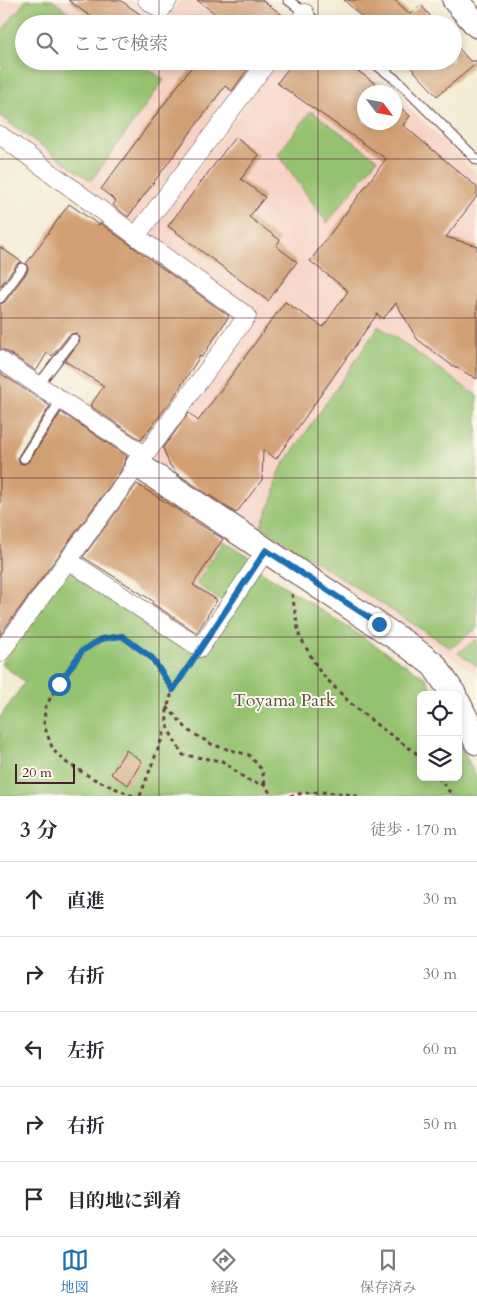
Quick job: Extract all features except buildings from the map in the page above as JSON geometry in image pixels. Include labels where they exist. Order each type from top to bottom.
[{"type":"street","points":[[147,0],[161,10],[168,0]]},
{"type":"street","points":[[455,0],[477,25]]},
{"type":"street","points":[[136,236],[261,70]]},
{"type":"street","points":[[0,135],[247,316],[1,650]]},
{"type":"street","points":[[0,360],[62,399],[266,550],[409,646],[434,665],[451,691]]},
{"type":"street","points":[[68,560],[200,648],[266,550]]},
{"type":"street","points":[[462,711],[477,742]]},
{"type":"lane","points":[[288,0],[299,15]]},
{"type":"lane","points":[[383,70],[399,82],[477,160]]},
{"type":"lane","points":[[0,298],[22,268]]},
{"type":"lane","points":[[39,384],[74,339]]},
{"type":"lane","points":[[24,458],[62,399]]},
{"type":"path","points":[[291,590],[299,635],[320,672],[350,704],[417,754]]},
{"type":"path","points":[[133,796],[94,779],[67,763],[53,750],[44,725],[45,708],[82,651],[101,639],[122,636],[152,658],[173,690]]},
{"type":"path","points":[[140,796],[167,727],[167,706],[173,690],[200,648]]},
{"type":"path","points":[[167,706],[189,731],[213,745],[249,755],[262,770],[265,785],[272,796]]},
{"type":"path","points":[[167,727],[183,755],[222,761],[247,780],[265,785]]},
{"type":"path","points":[[441,781],[453,796]]},
{"type":"path","points":[[290,796],[322,794],[358,796]]},
{"type":"shaded area","points":[[0,0],[132,0],[154,15],[15,15],[15,70],[248,70],[135,223],[0,121]]},
{"type":"shaded area","points":[[180,0],[267,0],[287,15],[169,15]]},
{"type":"shaded area","points":[[272,70],[366,70],[385,85],[357,85],[357,130],[402,130],[402,101],[477,174],[477,674],[247,524],[150,457],[253,311],[148,234]]},
{"type":"green space","points":[[26,0],[52,0],[73,15],[15,15],[15,70],[150,70],[164,80],[91,181],[0,116],[0,71],[3,66],[0,64],[0,33]]},
{"type":"green space","points":[[311,111],[377,159],[327,223],[278,154]]},
{"type":"green space","points":[[379,326],[477,396],[477,628],[451,648],[261,526],[274,496],[278,473]]},
{"type":"green space","points":[[224,541],[252,559],[223,602],[196,584]]},
{"type":"green space","name":"Toyama Park","points":[[69,567],[199,643],[258,569],[426,678],[433,691],[417,691],[417,781],[462,781],[462,749],[477,778],[477,796],[0,796],[0,717],[25,682],[1,664]]},
{"type":"green space","points":[[477,639],[477,666],[458,653]]},
{"type":"route","points":[[59,684],[82,651],[101,639],[122,636],[152,658],[173,690],[266,550],[379,624]]}]
